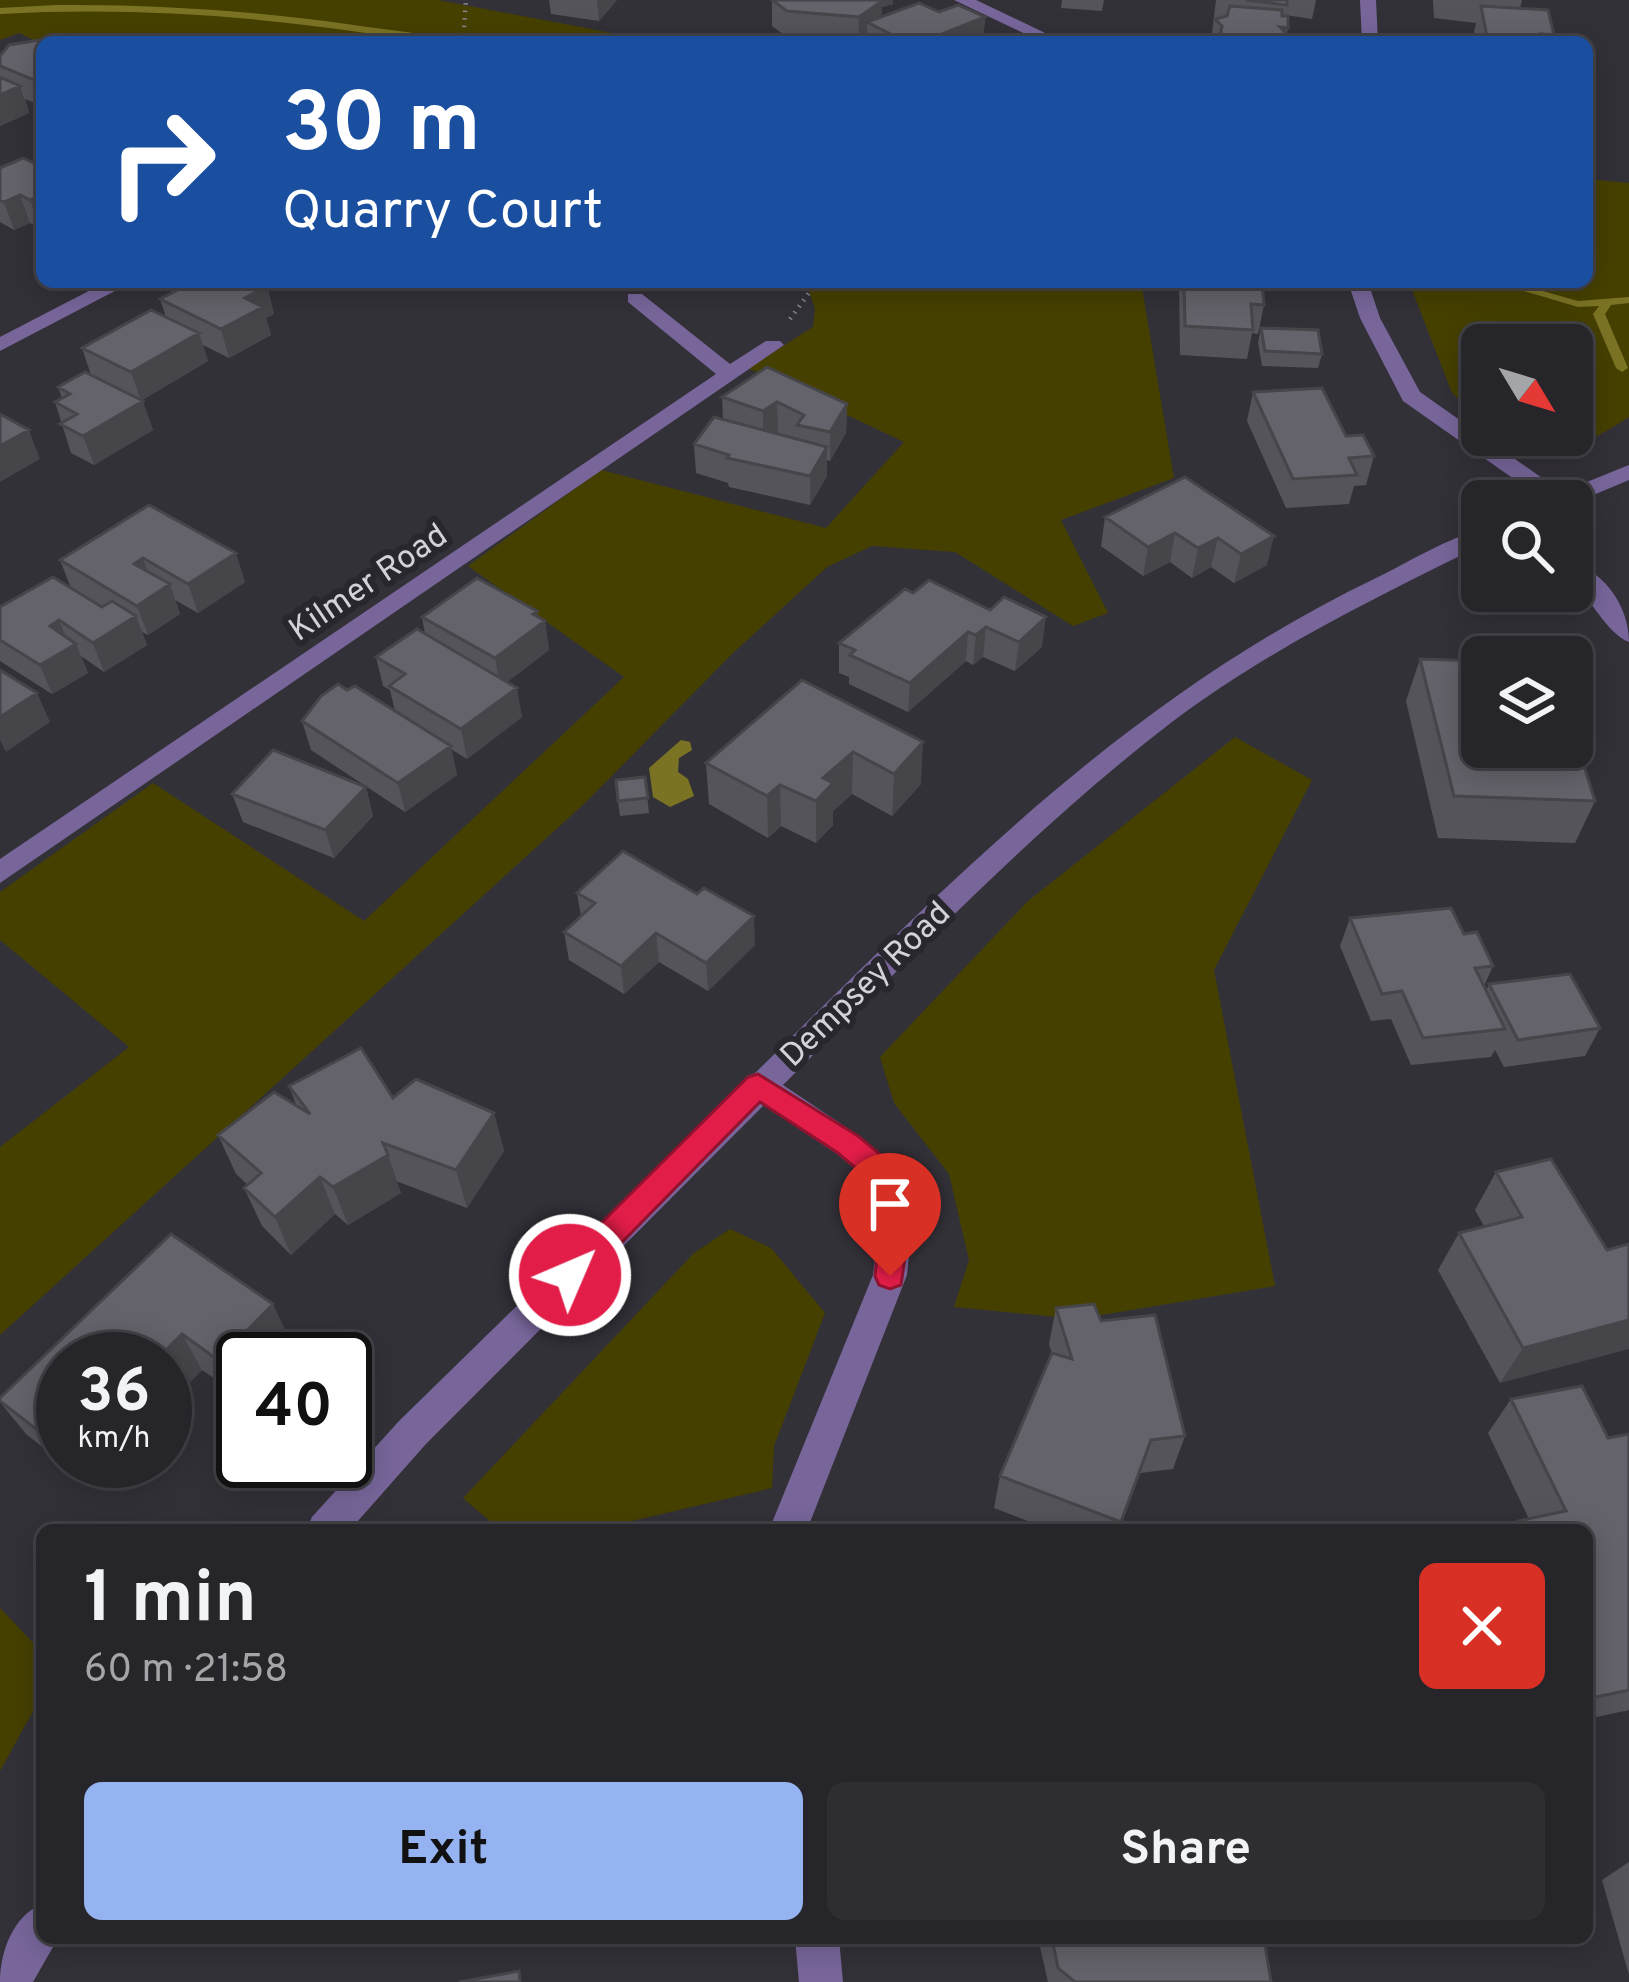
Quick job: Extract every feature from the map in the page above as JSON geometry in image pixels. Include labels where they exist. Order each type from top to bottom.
[{"type":"street","points":[[962,0],[1043,36]]},
{"type":"street","points":[[1368,0],[1370,36]]},
{"type":"street","points":[[0,345],[110,288]]},
{"type":"street","points":[[1360,288],[1370,318],[1411,396],[1530,480]]},
{"type":"street","points":[[635,298],[729,374]]},
{"type":"street","name":"Kilmer Road","points":[[0,873],[773,345]]},
{"type":"street","points":[[1593,487],[1629,472]]},
{"type":"street","name":"Dempsey Road","points":[[330,1524],[412,1432],[1017,834],[1164,715],[1338,606],[1461,546]]},
{"type":"street","points":[[1593,587],[1629,634]]},
{"type":"street","points":[[758,1085],[848,1144],[900,1188],[890,1276],[790,1524]]},
{"type":"street","points":[[9,1982],[36,1935]]},
{"type":"street","points":[[818,1944],[821,1982]]},
{"type":"path","points":[[463,36],[466,0]]},
{"type":"path","points":[[773,345],[813,288]]},
{"type":"shaded area","points":[[0,0],[438,0],[627,36],[36,36],[36,41],[19,33],[0,40]]},
{"type":"shaded area","points":[[1593,180],[1629,183],[1629,417],[1593,438],[1593,324],[1461,324],[1461,401],[1452,393],[1411,288],[1593,288]]},
{"type":"shaded area","points":[[808,288],[1142,288],[1174,478],[1061,520],[1108,613],[1073,626],[955,552],[872,546],[827,567],[733,653],[586,802],[0,1335],[0,1147],[129,1047],[0,940],[0,892],[153,783],[364,921],[624,677],[468,566],[601,470],[826,528],[904,442],[748,368],[813,327],[815,309]]},
{"type":"shaded area","points":[[1235,737],[1312,780],[1214,970],[1275,1286],[1077,1319],[954,1307],[969,1260],[949,1174],[894,1103],[880,1057],[1028,901]]},
{"type":"shaded area","points":[[681,740],[690,742],[692,750],[679,758],[678,772],[688,779],[694,796],[670,807],[653,797],[649,768]]},
{"type":"shaded area","points":[[730,1229],[771,1248],[825,1313],[774,1446],[772,1488],[619,1524],[493,1524],[463,1498],[694,1253]]},
{"type":"shaded area","points":[[0,1608],[36,1646],[36,1706],[0,1771]]},
{"type":"building","points":[[772,0],[882,1],[859,17],[787,11]]},
{"type":"building","points":[[1246,0],[1287,0],[1287,5]]},
{"type":"building","points":[[919,3],[939,12],[958,5],[985,17],[937,36],[894,36],[867,22]]},
{"type":"building","points":[[1230,6],[1282,10],[1282,16],[1288,16],[1288,28],[1280,27],[1285,36],[1220,36],[1222,26],[1215,19],[1227,16]]},
{"type":"building","points":[[1481,6],[1548,10],[1554,35],[1541,34],[1487,36]]},
{"type":"building","points":[[36,41],[36,79],[0,66],[0,56],[9,45]]},
{"type":"building","points":[[0,77],[20,86],[0,95]]},
{"type":"building","points":[[23,158],[36,164],[36,198],[20,195],[0,200],[0,168]]},
{"type":"building","points":[[181,288],[263,288],[245,298],[263,307],[221,329],[160,299]]},
{"type":"building","points":[[1184,288],[1263,288],[1264,305],[1251,304],[1253,330],[1185,326]]},
{"type":"building","points":[[151,310],[199,333],[131,372],[82,348]]},
{"type":"building","points":[[1261,328],[1318,330],[1322,354],[1265,351]]},
{"type":"building","points":[[767,367],[847,404],[830,432],[797,425],[804,415],[777,402],[763,411],[722,397]]},
{"type":"building","points":[[85,372],[143,401],[83,436],[60,424],[77,414],[55,402],[70,394],[58,387]]},
{"type":"building","points":[[1322,388],[1346,436],[1363,435],[1374,456],[1349,458],[1357,475],[1293,479],[1253,392]]},
{"type":"building","points":[[0,414],[29,430],[0,446]]},
{"type":"building","points":[[714,417],[827,447],[810,476],[727,458],[729,455],[694,444]]},
{"type":"building","points":[[1185,477],[1274,536],[1241,554],[1218,538],[1198,548],[1175,533],[1148,547],[1105,517]]},
{"type":"building","points":[[149,505],[236,553],[188,584],[143,558],[134,564],[170,584],[137,606],[60,560]]},
{"type":"building","points":[[53,577],[102,607],[112,601],[136,616],[93,643],[59,620],[50,626],[76,644],[40,665],[0,640],[0,607]]},
{"type":"building","points":[[477,578],[537,611],[533,614],[545,621],[495,658],[422,617]]},
{"type":"building","points":[[929,580],[990,610],[1004,597],[1046,617],[1019,642],[986,627],[976,635],[968,632],[910,683],[850,655],[855,650],[839,643],[905,589],[913,593]]},
{"type":"building","points":[[417,629],[517,688],[461,729],[389,686],[405,674],[376,657]]},
{"type":"building","points":[[1420,659],[1461,660],[1461,768],[1585,768],[1595,801],[1454,796]]},
{"type":"building","points":[[0,670],[37,693],[0,717]]},
{"type":"building","points":[[802,680],[923,742],[894,774],[853,752],[823,778],[833,783],[816,801],[780,785],[767,796],[706,763]]},
{"type":"building","points":[[338,684],[347,690],[355,686],[451,746],[398,783],[302,721],[321,696]]},
{"type":"building","points":[[273,750],[366,787],[325,830],[232,794]]},
{"type":"building","points":[[645,777],[648,798],[618,801],[616,780]]},
{"type":"building","points":[[623,851],[697,894],[704,888],[754,916],[706,963],[656,933],[621,966],[564,932],[595,903],[577,893]]},
{"type":"building","points":[[1451,908],[1464,934],[1477,932],[1493,966],[1475,968],[1505,1029],[1423,1038],[1402,991],[1382,994],[1350,918]]},
{"type":"building","points":[[1570,974],[1600,1028],[1518,1040],[1489,984]]},
{"type":"building","points":[[361,1048],[393,1098],[416,1079],[494,1113],[456,1170],[383,1143],[388,1155],[333,1187],[320,1177],[275,1217],[244,1188],[261,1173],[218,1135],[274,1092],[310,1114],[289,1086]]},
{"type":"building","points":[[1551,1159],[1607,1250],[1629,1244],[1629,1320],[1523,1348],[1459,1233],[1522,1217],[1496,1172]]},
{"type":"building","points":[[171,1234],[273,1304],[246,1332],[216,1332],[216,1359],[192,1341],[192,1332],[69,1332]]},
{"type":"building","points":[[1094,1304],[1101,1321],[1155,1315],[1185,1436],[1151,1440],[1121,1522],[1000,1476],[1052,1353],[1072,1359],[1056,1308]]},
{"type":"building","points":[[36,1363],[36,1429],[0,1398]]},
{"type":"building","points":[[1582,1386],[1608,1438],[1629,1434],[1629,1690],[1593,1698],[1593,1524],[1518,1521],[1566,1511],[1511,1399]]},
{"type":"building","points":[[1053,1944],[1265,1944],[1271,1982],[1075,1982],[1058,1968]]},
{"type":"building","points":[[519,1971],[520,1982],[459,1982]]},
{"type":"waterway","points":[[0,11],[167,9],[403,36]]},
{"type":"waterway","points":[[1521,288],[1578,304],[1629,300]]},
{"type":"waterway","points":[[1606,304],[1599,314],[1622,368]]},
{"type":"route","points":[[570,1275],[758,1085],[848,1144],[900,1188],[890,1276]]}]
